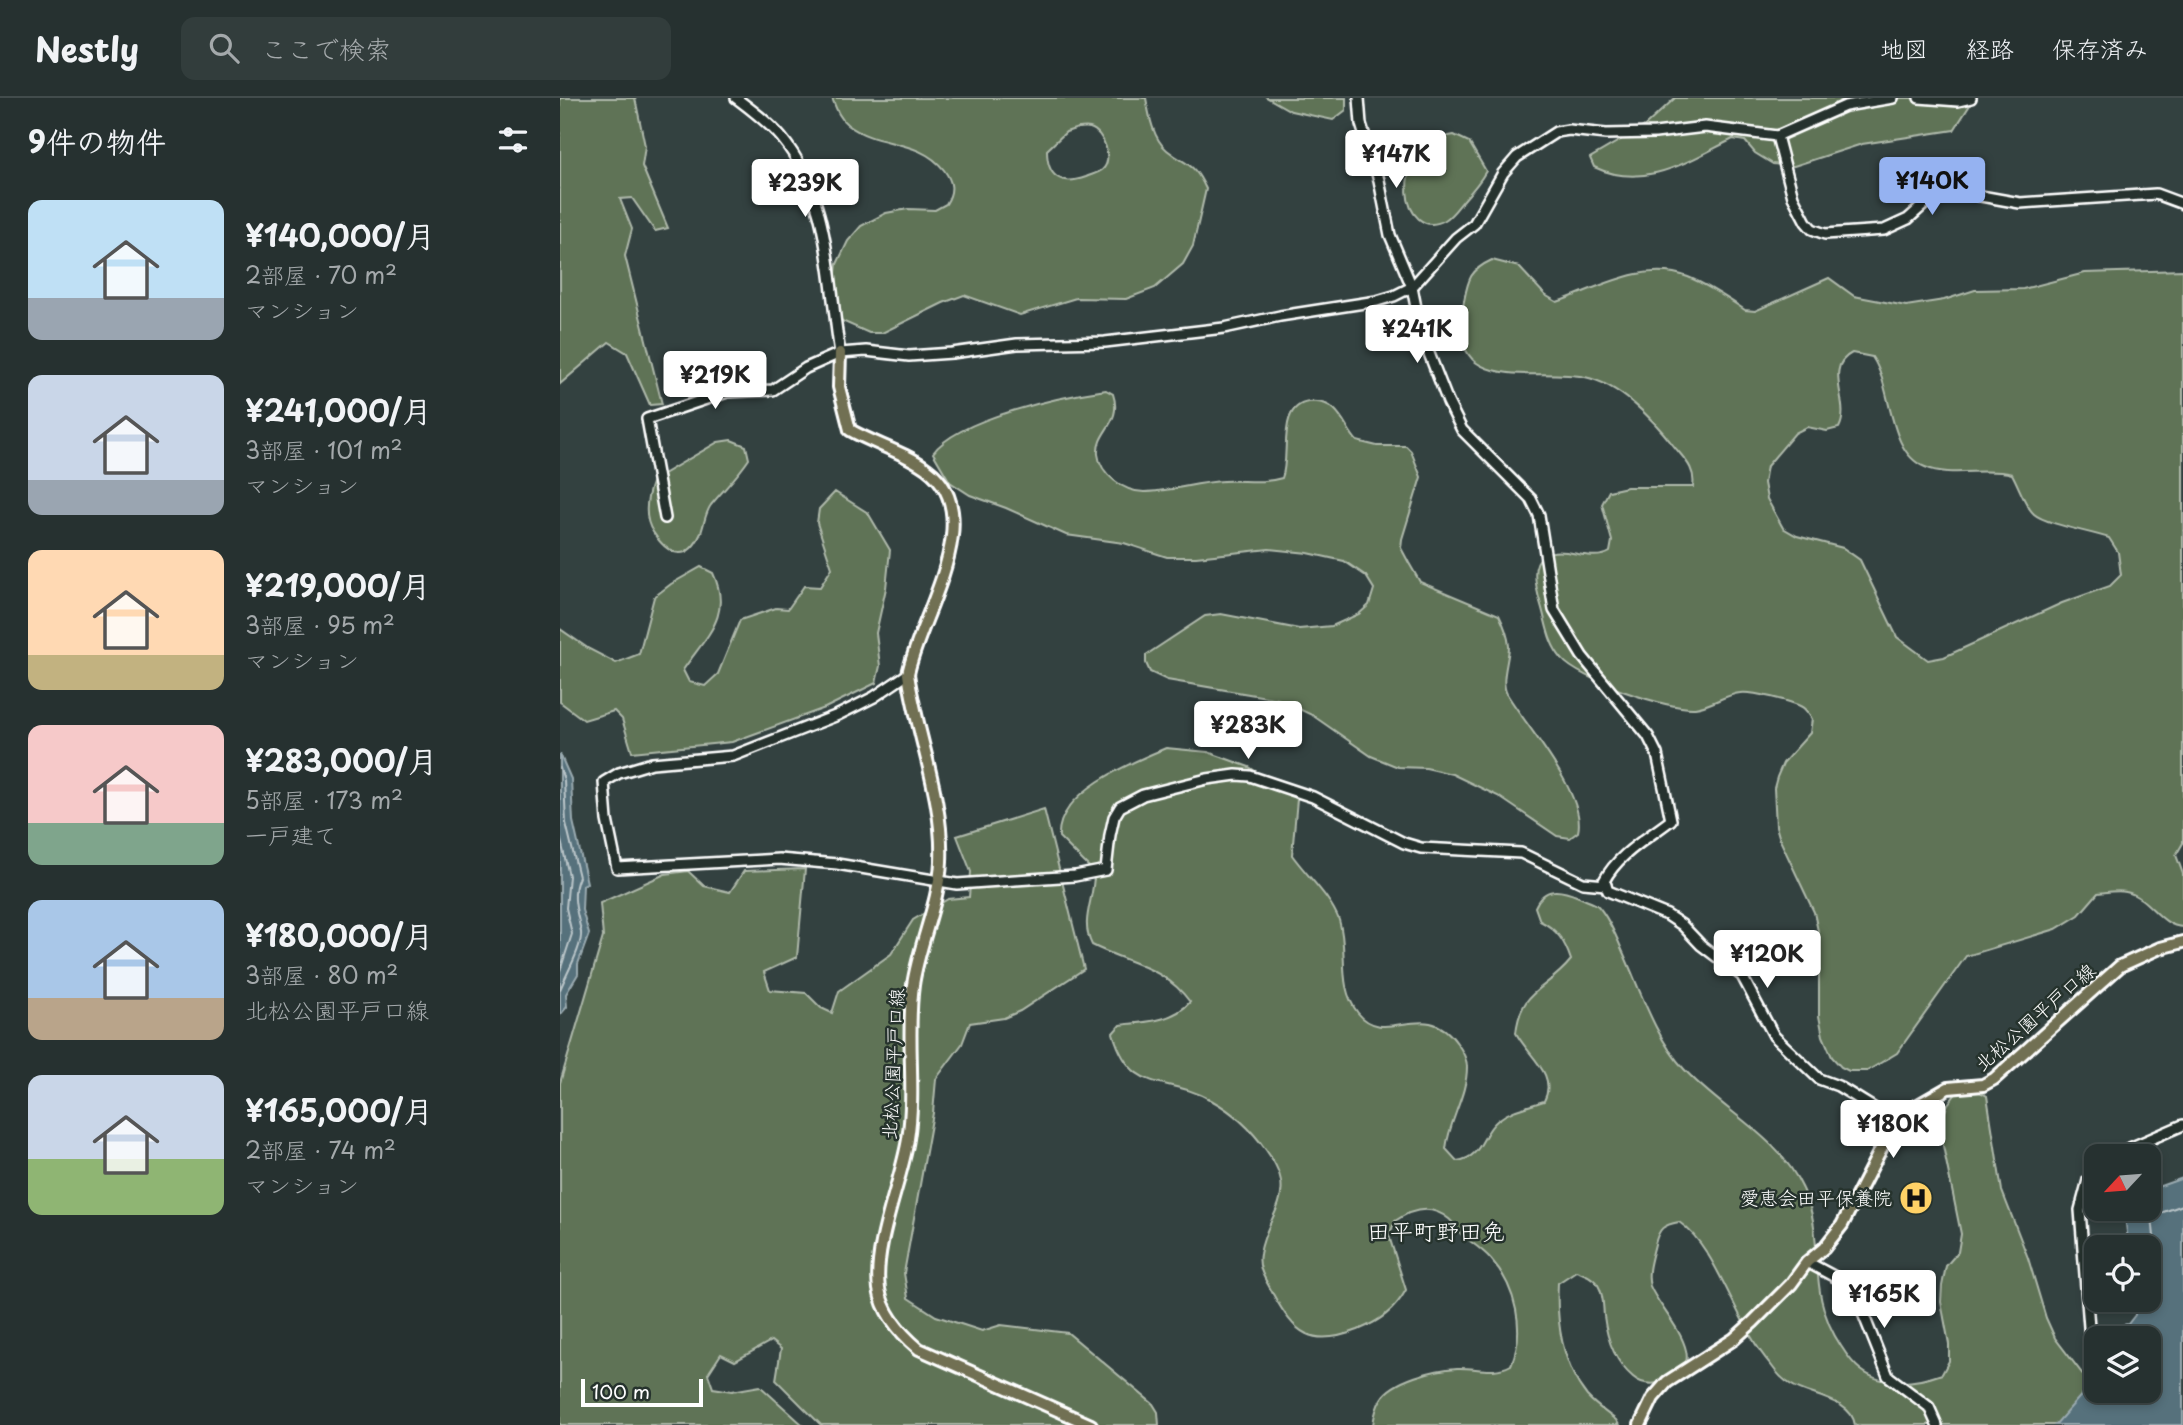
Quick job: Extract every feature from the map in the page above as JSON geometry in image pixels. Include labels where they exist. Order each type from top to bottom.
[{"type":"main road","name":"北松公園平戸口線","points":[[840,353],[839,387],[850,430],[927,468],[944,490],[951,507],[954,537],[912,654],[908,674],[941,841],[938,881],[913,986],[909,1137],[880,1256],[880,1292],[891,1319],[902,1335],[919,1349],[1091,1425]]},
{"type":"main road","name":"北松公園平戸口線","points":[[1640,1425],[1653,1398],[1667,1382],[1734,1339],[1791,1284],[1807,1262],[1824,1248],[1842,1225],[1884,1143],[1913,1108],[1948,1088],[1983,1085],[1994,1079],[2120,966],[2160,948],[2183,942]]},
{"type":"street","points":[[736,98],[783,139],[804,170],[814,194],[826,243],[840,353]]},
{"type":"street","points":[[1359,98],[1361,124],[1379,180],[1390,235],[1412,287],[1421,333],[1448,402],[1462,430],[1531,499],[1539,515],[1554,610],[1582,656],[1644,730],[1657,754],[1671,820],[1632,849],[1610,870],[1604,881],[1608,891],[1667,915],[1682,925],[1701,945],[1742,976],[1774,1037],[1819,1079],[1838,1086],[1898,1123]]},
{"type":"street","points":[[665,518],[647,419],[727,391],[773,390],[806,368],[840,353],[866,351],[896,355],[942,354],[1017,344],[1105,342],[1176,335],[1377,301],[1412,287],[1456,238],[1474,225],[1503,173],[1517,157],[1556,132],[1569,130],[1606,134],[1655,133],[1705,127],[1777,136],[1842,102],[1893,98]]},
{"type":"street","points":[[1919,98],[1958,101],[1971,98]]},
{"type":"street","points":[[1777,136],[1793,197],[1801,214],[1812,229],[1825,234],[1884,230],[1908,219],[1928,201],[1946,193],[1964,192],[2020,203],[2156,194],[2183,204]]},
{"type":"street","points":[[908,674],[874,697],[838,715],[733,756],[720,760],[673,759],[619,773],[604,782],[607,820],[617,868],[779,859],[837,864],[957,884],[1075,876],[1105,870],[1114,817],[1120,807],[1143,795],[1207,779],[1236,775],[1250,776],[1313,797],[1404,843],[1421,848],[1521,853],[1583,883],[1606,886]]},
{"type":"street","points":[[2139,1144],[2183,1125]]},
{"type":"street","points":[[2084,1194],[2080,1209],[2090,1326]]},
{"type":"street","points":[[1807,1262],[1852,1286],[1888,1376],[1929,1407],[1937,1425]]},
{"type":"green space","points":[[560,98],[635,98],[645,146],[642,166],[668,228],[655,231],[632,198],[620,199],[632,229],[625,256],[662,404],[650,405],[627,353],[609,342],[560,384]]},
{"type":"green space","points":[[832,98],[1146,98],[1158,140],[1193,169],[1206,189],[1193,246],[1183,264],[1155,288],[1126,299],[1076,298],[1020,315],[964,295],[882,333],[869,333],[842,321],[832,304],[837,264],[848,241],[861,226],[886,213],[908,209],[935,210],[946,204],[951,183],[944,170],[923,153],[872,137],[848,125],[838,113]],"holes":[[[1090,128],[1103,140],[1107,153],[1106,165],[1086,177],[1063,180],[1053,173],[1047,150],[1066,132]]]},
{"type":"green space","points":[[1268,98],[1346,98],[1346,110],[1333,120],[1291,111]]},
{"type":"green space","points":[[1675,98],[1966,98],[1970,105],[1954,130],[1862,144],[1794,166],[1773,164],[1755,153],[1745,141],[1733,139],[1683,164],[1649,174],[1613,174],[1594,167],[1590,158],[1646,125]]},
{"type":"green space","points":[[1454,135],[1469,142],[1486,171],[1450,216],[1430,224],[1419,219],[1411,207],[1407,191],[1409,174],[1417,157],[1432,143]]},
{"type":"green space","points":[[1492,260],[1519,267],[1545,295],[1557,302],[1621,278],[1655,272],[1688,277],[1745,310],[1755,311],[1829,278],[1854,296],[1906,306],[1944,300],[1975,290],[2023,289],[2085,273],[2183,270],[2183,843],[2176,855],[2183,874],[2183,927],[2167,922],[2134,895],[2120,891],[2098,893],[2079,915],[2056,929],[1966,956],[1897,1053],[1867,1071],[1849,1071],[1841,1067],[1832,1057],[1823,1036],[1819,1016],[1819,936],[1814,912],[1776,826],[1774,788],[1777,777],[1783,763],[1810,733],[1812,719],[1805,709],[1797,705],[1745,693],[1734,694],[1695,708],[1646,699],[1586,675],[1571,667],[1557,653],[1548,634],[1536,586],[1535,572],[1539,560],[1543,556],[1559,552],[1594,556],[1610,552],[1612,541],[1602,504],[1609,491],[1627,487],[1693,487],[1693,474],[1685,459],[1656,424],[1610,387],[1585,377],[1498,372],[1481,365],[1468,354],[1461,334],[1463,306],[1470,278]],"holes":[[[1852,353],[1872,357],[1884,385],[1897,434],[1913,459],[1925,467],[1945,472],[2012,474],[2024,501],[2040,518],[2109,538],[2118,552],[2121,575],[2110,586],[2062,603],[1944,657],[1928,660],[1897,637],[1860,560],[1843,548],[1797,536],[1783,528],[1767,499],[1764,483],[1767,466],[1795,433],[1807,427],[1827,431],[1839,428],[1842,419],[1839,368],[1843,360]]]},
{"type":"green space","points":[[1106,390],[1113,394],[1115,412],[1098,446],[1100,461],[1114,480],[1136,491],[1282,478],[1288,422],[1299,405],[1309,402],[1323,403],[1334,409],[1357,441],[1377,446],[1406,446],[1411,451],[1421,477],[1401,548],[1420,582],[1499,615],[1509,646],[1505,689],[1564,781],[1578,817],[1578,832],[1570,838],[1557,836],[1498,796],[1452,774],[1426,768],[1398,767],[1371,756],[1312,715],[1278,699],[1167,680],[1150,672],[1146,655],[1205,616],[1221,614],[1299,629],[1332,626],[1359,614],[1369,605],[1374,589],[1366,576],[1344,561],[1308,553],[1269,549],[1196,557],[1167,557],[1124,543],[1066,535],[970,495],[950,482],[933,453],[946,440],[988,419],[1039,403]]},
{"type":"green space","points":[[731,440],[746,446],[749,459],[711,505],[700,535],[689,550],[676,553],[670,550],[658,539],[648,520],[648,500],[653,480],[718,442]]},
{"type":"green space","points":[[835,492],[868,513],[890,550],[886,588],[876,633],[880,666],[876,683],[825,708],[732,742],[632,752],[622,719],[614,711],[584,720],[560,702],[560,629],[616,663],[639,654],[654,597],[701,567],[713,573],[720,602],[718,614],[708,636],[683,670],[689,682],[705,686],[718,674],[740,620],[776,608],[788,609],[804,586],[820,587],[832,568],[817,523],[819,509]]},
{"type":"green space","points":[[1166,748],[1208,752],[1249,767],[1297,799],[1292,855],[1324,894],[1339,920],[1347,991],[1358,1013],[1369,1022],[1381,1026],[1432,1023],[1445,1030],[1464,1054],[1467,1064],[1466,1078],[1446,1149],[1457,1161],[1472,1155],[1492,1125],[1503,1116],[1544,1101],[1547,1082],[1544,1074],[1516,1033],[1523,1007],[1529,999],[1571,960],[1560,937],[1540,921],[1535,907],[1543,895],[1553,891],[1572,894],[1598,906],[1612,928],[1649,1014],[1674,1056],[1699,1084],[1765,1139],[1793,1170],[1810,1208],[1819,1285],[1829,1325],[1850,1359],[1870,1376],[1890,1382],[1922,1380],[1942,1374],[1949,1361],[1949,1344],[1941,1302],[1942,1286],[1946,1266],[1958,1252],[1961,1234],[1939,1126],[1948,1104],[1958,1091],[1969,1086],[1987,1096],[2002,1191],[2028,1258],[2046,1318],[2055,1338],[2084,1376],[2084,1403],[2097,1403],[2088,1425],[1855,1425],[1846,1409],[1798,1388],[1777,1373],[1747,1330],[1705,1250],[1679,1222],[1665,1226],[1658,1234],[1649,1276],[1650,1286],[1681,1337],[1686,1351],[1686,1363],[1679,1374],[1655,1384],[1636,1380],[1621,1365],[1613,1350],[1605,1325],[1601,1293],[1596,1282],[1576,1271],[1558,1283],[1562,1342],[1572,1371],[1587,1396],[1619,1425],[1373,1425],[1381,1399],[1404,1381],[1448,1369],[1491,1370],[1511,1365],[1518,1338],[1512,1296],[1500,1270],[1488,1256],[1442,1214],[1422,1210],[1395,1221],[1389,1236],[1406,1290],[1392,1309],[1380,1319],[1342,1335],[1316,1337],[1297,1328],[1281,1308],[1263,1275],[1259,1260],[1264,1239],[1279,1204],[1281,1180],[1276,1166],[1255,1135],[1227,1110],[1194,1092],[1152,1081],[1130,1067],[1113,1033],[1120,1025],[1167,1017],[1190,1002],[1180,990],[1157,973],[1092,945],[1088,936],[1087,918],[1094,872],[1059,837],[1061,821],[1070,806],[1083,793],[1099,781]]},
{"type":"green space","points":[[1044,809],[1084,969],[1020,1011],[1004,1018],[970,1023],[962,1044],[936,1079],[933,1113],[904,1273],[908,1298],[936,1316],[982,1331],[1001,1325],[1068,1333],[1153,1404],[1158,1412],[1159,1425],[821,1425],[776,1380],[781,1349],[771,1341],[735,1361],[721,1354],[708,1374],[713,1388],[732,1391],[760,1386],[803,1425],[560,1425],[560,1083],[603,937],[600,903],[665,874],[688,871],[704,886],[730,892],[744,871],[805,869],[797,957],[764,972],[770,990],[806,993],[821,1008],[832,1013],[839,991],[891,954],[913,920],[948,899],[969,897],[971,872],[957,836]]},
{"type":"water","points":[[560,754],[571,779],[573,821],[587,883],[583,885],[582,910],[589,934],[578,964],[578,974],[566,994],[567,1007],[560,1015]]},
{"type":"water","points":[[2183,1178],[2183,1425],[2055,1425],[2084,1392],[2084,1403],[2161,1403],[2161,1326],[2121,1325],[2128,1324],[2135,1312],[2161,1312],[2161,1235],[2127,1235],[2126,1222],[2161,1222],[2161,1186]]},
{"type":"place","name":"愛恵会田平保養院","points":[[1916,1198]]},
{"type":"district","name":"田平町野田免","points":[[1436,1232]]}]
